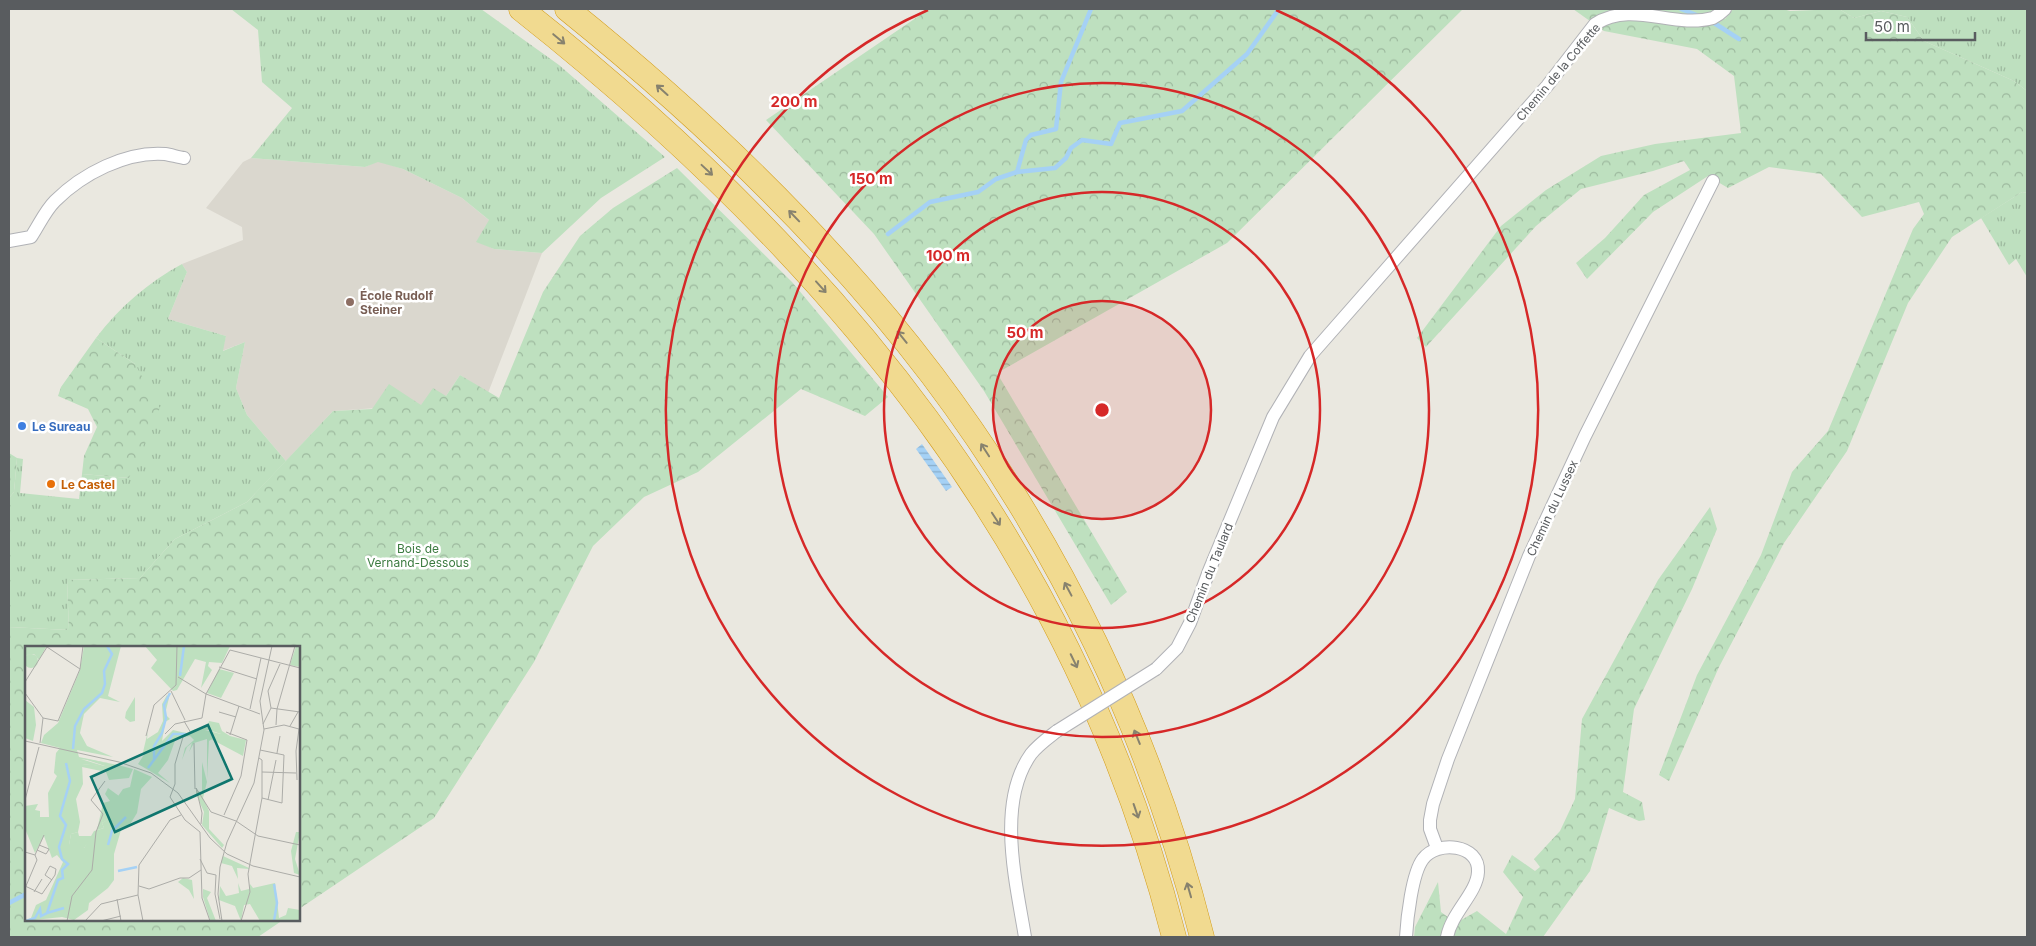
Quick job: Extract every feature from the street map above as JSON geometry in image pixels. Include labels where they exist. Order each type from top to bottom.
[{"type":"highway","points":[[521,9],[556,36],[714,176],[805,269],[852,322],[908,392],[995,518],[1036,587],[1074,660],[1106,733],[1134,808],[1159,882],[1174,937]]},
{"type":"highway","points":[[567,9],[698,122],[820,242],[932,375],[970,429],[1016,497],[1061,574],[1098,648],[1137,737],[1160,797],[1185,874],[1202,937]]},
{"type":"street","name":"Chemin de la Coffette","points":[[1450,199],[1547,86],[1596,24],[1605,18],[1629,12],[1681,19],[1714,18],[1725,9]]},
{"type":"street","points":[[9,241],[31,236],[53,203],[74,184],[100,169],[133,157],[165,154],[184,158]]},
{"type":"street","name":"Chemin du Lussex","points":[[1437,848],[1430,829],[1433,804],[1448,759],[1530,556],[1585,436],[1713,181]]},
{"type":"street","name":"Chemin du Taulard","points":[[1025,937],[1015,878],[1010,815],[1013,793],[1031,754],[1056,731],[1156,669],[1177,648],[1190,623],[1209,570],[1273,417],[1310,356],[1450,199]]},
{"type":"street","points":[[1406,937],[1410,902],[1419,866],[1428,853],[1437,848],[1455,848],[1471,855],[1478,866],[1477,880],[1453,918],[1447,937]]},
{"type":"shaded area","name":"École Rudolf Steiner","points":[[251,158],[365,167],[378,161],[403,169],[462,198],[490,221],[477,241],[494,249],[542,253],[488,393],[460,375],[446,396],[421,405],[333,411],[286,461],[247,415],[236,388],[245,342],[222,351],[226,336],[168,319],[187,272],[182,264],[243,240],[242,227],[206,208],[243,162]]},
{"type":"green space","points":[[231,9],[481,9],[559,65],[665,157],[601,198],[542,253],[494,249],[476,242],[489,220],[462,198],[403,169],[378,162],[365,167],[251,158],[292,108],[262,82],[258,30]]},
{"type":"green space","points":[[929,9],[1463,9],[1227,243],[997,373],[1127,592],[1111,605],[984,391],[874,234],[766,120]]},
{"type":"green space","points":[[1573,9],[1710,9],[1725,19],[1733,9],[1783,9],[1790,11],[1839,9],[1854,18],[1881,11],[1907,17],[1924,41],[2014,81],[2027,91],[2027,193],[2022,192],[1952,237],[1908,303],[1847,451],[1784,543],[1719,667],[1669,781],[1659,775],[1697,675],[1761,555],[1792,472],[1828,431],[1913,229],[1924,214],[1919,202],[1862,217],[1821,174],[1769,167],[1728,188],[1708,176],[1653,212],[1587,279],[1576,263],[1605,238],[1644,195],[1690,170],[1684,161],[1653,171],[1581,189],[1536,226],[1426,347],[1417,338],[1501,226],[1546,190],[1601,156],[1655,144],[1741,133],[1734,76],[1697,49],[1604,31]]},
{"type":"green space","points":[[1839,9],[2027,10],[2027,91],[2014,81],[1924,41],[1907,17],[1881,11],[1854,18]]},
{"type":"green space","name":"Bois de Vernand-Dessous","points":[[677,168],[792,282],[888,397],[865,416],[801,389],[698,472],[644,497],[593,546],[534,662],[434,818],[300,908],[300,646],[25,646],[25,921],[282,921],[258,937],[9,937],[9,627],[69,630],[67,580],[140,578],[175,539],[247,502],[333,411],[372,409],[389,384],[421,405],[433,388],[446,396],[460,375],[499,398],[543,292],[580,236],[613,208]]},
{"type":"green space","points":[[2022,192],[2027,193],[2027,277],[2016,259],[2009,265],[1981,218]]},
{"type":"green space","points":[[182,264],[187,272],[168,319],[226,336],[223,351],[245,342],[236,388],[247,415],[286,461],[247,502],[175,539],[140,578],[67,580],[69,630],[9,627],[9,498],[14,492],[17,458],[23,459],[20,493],[79,499],[82,474],[129,478],[135,364],[96,338],[135,296]]},
{"type":"green space","points":[[96,338],[135,364],[160,408],[129,478],[82,474],[84,456],[97,427],[88,409],[58,396],[61,387]]},
{"type":"green space","points":[[9,453],[17,458],[14,492],[9,498]]},
{"type":"green space","points":[[1710,507],[1717,529],[1692,589],[1634,709],[1623,792],[1642,802],[1645,820],[1639,821],[1609,808],[1590,871],[1543,937],[1414,937],[1415,927],[1438,882],[1441,912],[1456,923],[1477,911],[1506,934],[1523,897],[1503,872],[1512,855],[1535,871],[1540,867],[1534,859],[1560,831],[1575,799],[1582,719],[1658,580]]},
{"type":"water","points":[[922,444],[952,487],[946,491],[916,449]]},
{"type":"waterway","points":[[1017,172],[1026,140],[1031,135],[1056,129],[1061,82],[1091,9]]},
{"type":"waterway","points":[[888,234],[930,202],[978,192],[996,179],[1017,172],[1055,168],[1066,158],[1071,148],[1082,140],[1111,144],[1120,123],[1182,111],[1247,54],[1279,9]]},
{"type":"waterway","points":[[1681,9],[1699,16]]},
{"type":"waterway","points":[[1711,21],[1739,39]]},
{"type":"waterway","points":[[9,903],[25,895]]},
{"type":"place","name":"École Rudolf Steiner","points":[[350,302]]},
{"type":"place","name":"Le Sureau","points":[[22,426]]},
{"type":"place","name":"Le Castel","points":[[51,484]]}]
